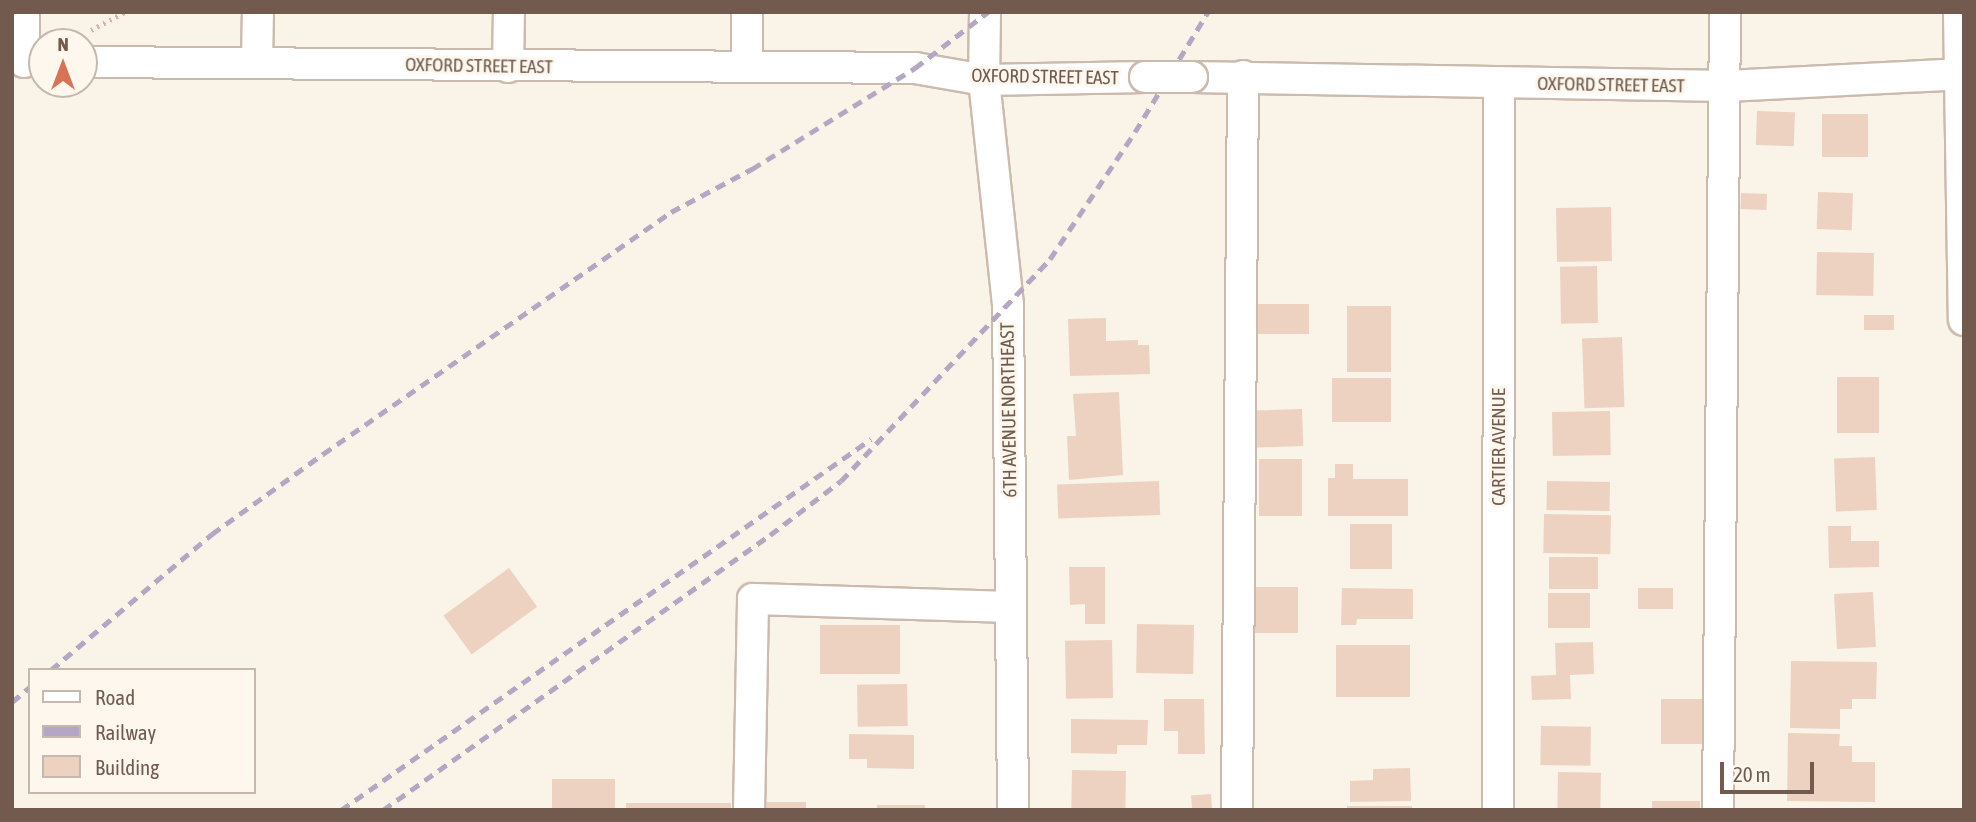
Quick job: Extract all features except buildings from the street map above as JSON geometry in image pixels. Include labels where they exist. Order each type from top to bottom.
[{"type":"street","points":[[24,12],[26,62]]},
{"type":"street","points":[[257,62],[258,12]]},
{"type":"street","points":[[508,67],[509,12]]},
{"type":"street","points":[[747,12],[747,66]]},
{"type":"street","name":"6TH AVENUE NORTHEAST","points":[[985,12],[984,80],[1007,305],[1013,810]]},
{"type":"street","points":[[1718,810],[1727,86],[1725,12]]},
{"type":"street","points":[[1959,12],[1964,320]]},
{"type":"street","name":"OXFORD STREET EAST","points":[[98,50],[257,62],[508,67],[915,68],[984,80],[1243,76],[1499,84],[1727,86],[1962,74]]},
{"type":"street","points":[[1237,810],[1243,76]]},
{"type":"street","name":"CARTIER AVENUE","points":[[1499,84],[1499,810]]},
{"type":"street","points":[[749,810],[752,599],[1011,607]]},
{"type":"path","points":[[98,35],[125,12]]},
{"type":"railway","points":[[53,668],[212,534],[323,454],[671,212],[752,169],[915,68],[988,12]]},
{"type":"railway","points":[[383,810],[770,535],[841,481],[1050,259],[1135,132],[1208,12]]},
{"type":"railway","points":[[341,810],[871,439]]},
{"type":"railway","points":[[12,702],[28,689]]}]
